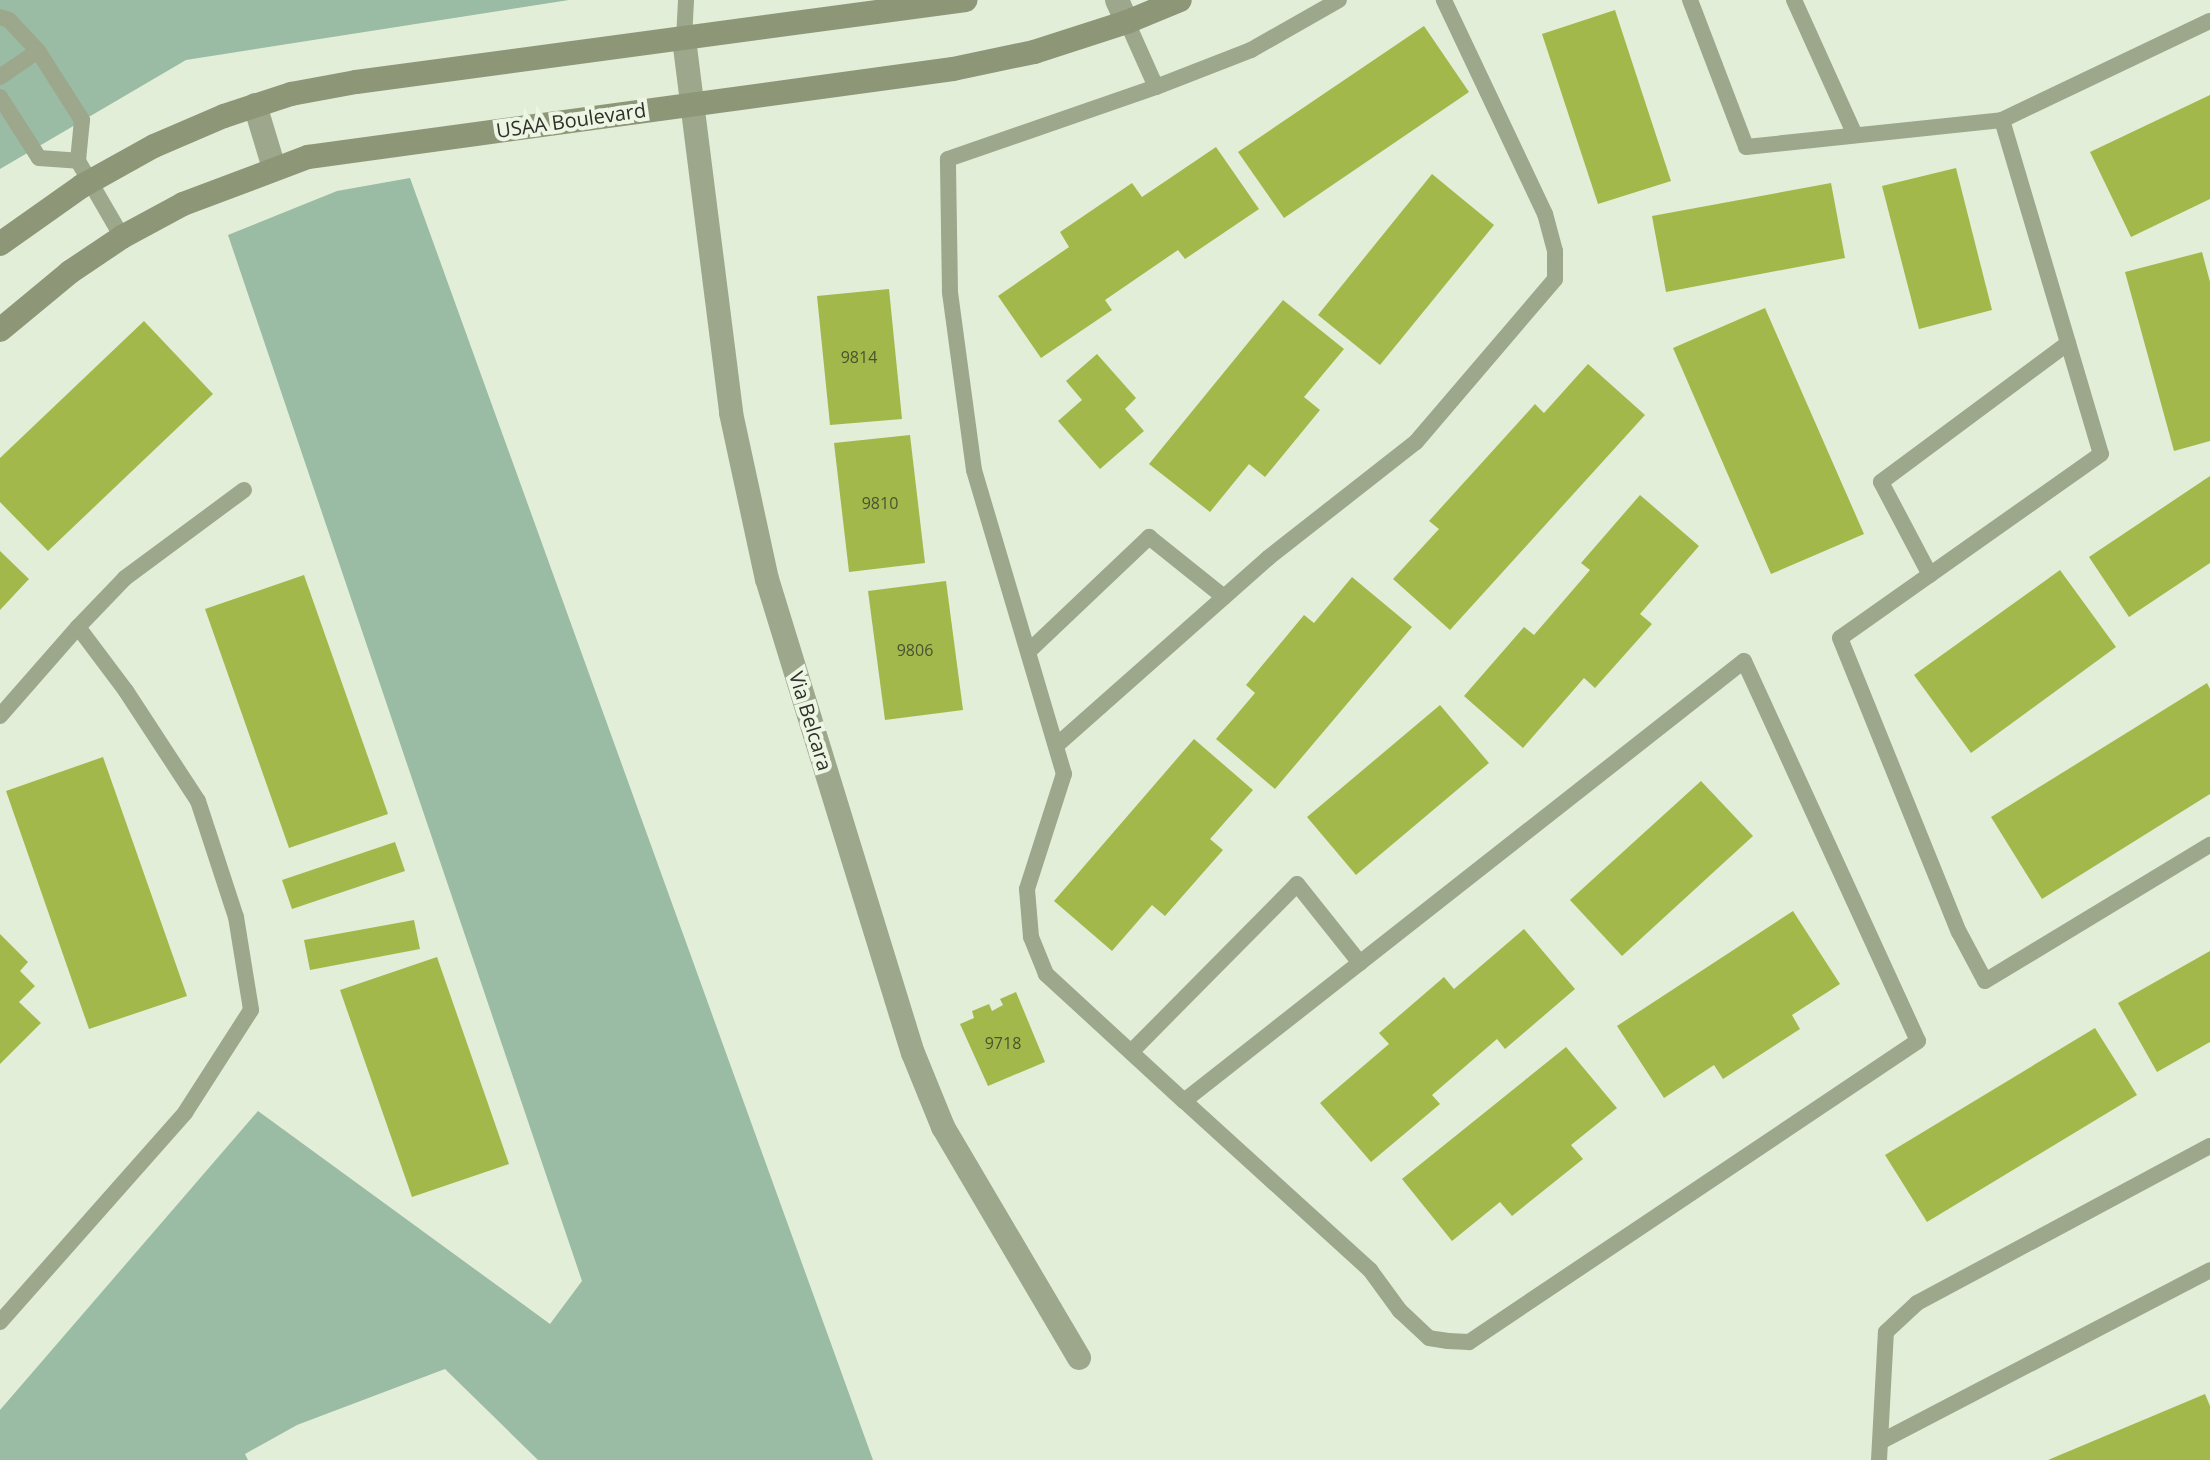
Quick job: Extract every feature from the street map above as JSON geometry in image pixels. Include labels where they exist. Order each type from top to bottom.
[{"type":"street","points":[[0,244],[84,172],[255,105],[291,94],[356,82],[966,0]]},
{"type":"street","points":[[1117,0],[1127,22]]},
{"type":"street","name":"USAA Boulevard","points":[[0,330],[70,272],[122,237],[183,204],[274,168],[352,149],[953,69],[1034,52],[1127,22],[1180,0]]},
{"type":"street","name":"Via Belcara","points":[[684,39],[731,413],[767,579],[913,1053],[943,1127],[1079,1358]]},
{"type":"street","points":[[255,105],[274,168]]},
{"type":"lane","points":[[684,39],[686,0]]},
{"type":"lane","points":[[1184,1101],[1744,661],[1918,1041],[1469,1342],[1429,1338],[1400,1311],[1370,1270],[1184,1101],[1046,974],[1031,937],[1027,889],[1064,774],[1058,744],[974,470],[950,292],[948,159],[1156,87],[1251,50],[1339,0]]},
{"type":"lane","points":[[1058,744],[1224,597],[1416,442],[1555,279],[1555,251],[1545,214],[1444,0]]},
{"type":"lane","points":[[1690,0],[1746,147],[2002,120],[2210,21]]},
{"type":"lane","points":[[1794,0],[1855,135]]},
{"type":"lane","points":[[0,17],[9,20],[38,51],[82,120],[84,172],[122,237]]},
{"type":"lane","points":[[1127,22],[1156,87]]},
{"type":"lane","points":[[0,77],[38,51]]},
{"type":"lane","points":[[0,97],[39,158],[84,172]]},
{"type":"lane","points":[[2002,120],[2101,454],[1840,638],[1959,932],[1985,981],[2210,845]]},
{"type":"lane","points":[[1930,575],[1881,482],[2068,343]]},
{"type":"lane","points":[[0,716],[125,578],[244,490]]},
{"type":"lane","points":[[1029,651],[1149,537],[1224,597]]},
{"type":"lane","points":[[0,1322],[185,1113],[251,1010],[236,917],[198,801],[126,691],[78,627]]},
{"type":"lane","points":[[1131,1052],[1297,884],[1360,963]]},
{"type":"lane","points":[[1879,1460],[1886,1332],[1917,1303],[2210,1146]]},
{"type":"lane","points":[[1880,1442],[2210,1270]]},
{"type":"green space","points":[[0,0],[569,0],[186,60],[0,169]]},
{"type":"green space","points":[[410,178],[873,1460],[538,1460],[445,1369],[297,1425],[245,1454],[248,1460],[0,1460],[0,1410],[258,1111],[550,1324],[582,1281],[228,235],[337,191]]},
{"type":"building","points":[[1615,10],[1671,181],[1598,204],[1542,34]]},
{"type":"building","points":[[1424,26],[1469,92],[1284,218],[1238,152]]},
{"type":"building","points":[[2210,95],[2210,199],[2131,237],[2090,152]]},
{"type":"building","points":[[1216,147],[1259,209],[1185,259],[1178,250],[1105,300],[1112,310],[1041,358],[998,296],[1069,247],[1060,232],[1132,183],[1142,197]]},
{"type":"building","points":[[1956,168],[1992,310],[1919,329],[1882,186]]},
{"type":"building","points":[[1432,174],[1494,225],[1380,365],[1318,315]]},
{"type":"building","points":[[1831,183],[1845,258],[1666,292],[1652,216]]},
{"type":"building","points":[[2202,252],[2210,282],[2210,441],[2174,451],[2125,272]]},
{"type":"building","points":[[889,289],[902,419],[830,425],[817,296]]},
{"type":"building","points":[[1283,300],[1344,349],[1304,397],[1320,410],[1265,477],[1249,464],[1210,512],[1149,464]]},
{"type":"building","points":[[1765,308],[1864,534],[1771,574],[1673,348]]},
{"type":"building","points":[[144,321],[213,394],[48,551],[0,502],[0,458]]},
{"type":"building","points":[[1097,354],[1136,398],[1125,409],[1144,431],[1100,469],[1058,421],[1082,400],[1066,381]]},
{"type":"building","points":[[1588,364],[1645,415],[1450,630],[1393,579],[1439,529],[1429,521],[1535,404],[1544,413]]},
{"type":"building","points":[[910,435],[925,563],[849,572],[834,443]]},
{"type":"building","points":[[2210,476],[2210,563],[2129,617],[2089,557]]},
{"type":"building","points":[[1640,495],[1699,546],[1640,614],[1652,624],[1595,688],[1584,678],[1523,748],[1464,696],[1524,627],[1534,635],[1590,570],[1581,563]]},
{"type":"building","points":[[0,551],[29,579],[0,610]]},
{"type":"building","points":[[2060,570],[2116,647],[1971,753],[1914,675]]},
{"type":"building","points":[[304,575],[388,814],[289,848],[205,609]]},
{"type":"building","points":[[1352,577],[1412,627],[1275,789],[1216,739],[1255,693],[1246,685],[1304,615],[1314,623]]},
{"type":"building","points":[[946,581],[963,710],[885,720],[868,591]]},
{"type":"building","points":[[2207,683],[2210,689],[2210,794],[2042,899],[1991,817]]},
{"type":"building","points":[[1440,705],[1489,763],[1356,875],[1307,817]]},
{"type":"building","points":[[1194,739],[1253,790],[1210,839],[1223,850],[1165,916],[1152,905],[1112,951],[1054,901]]},
{"type":"building","points":[[103,757],[187,996],[89,1029],[6,791]]},
{"type":"building","points":[[1701,781],[1753,836],[1622,956],[1570,900]]},
{"type":"building","points":[[395,842],[405,871],[292,909],[282,880]]},
{"type":"building","points":[[1793,911],[1840,984],[1792,1015],[1800,1029],[1723,1079],[1714,1065],[1664,1098],[1617,1026]]},
{"type":"building","points":[[414,920],[420,949],[310,970],[304,940]]},
{"type":"building","points":[[1524,929],[1575,989],[1505,1049],[1497,1039],[1432,1095],[1440,1104],[1371,1162],[1320,1103],[1389,1044],[1379,1033],[1444,977],[1454,989]]},
{"type":"building","points":[[0,934],[28,962],[20,971],[35,986],[19,1002],[41,1023],[0,1064]]},
{"type":"building","points":[[2210,951],[2210,1042],[2157,1072],[2118,1003]]},
{"type":"building","points":[[437,957],[509,1164],[412,1197],[340,990]]},
{"type":"building","points":[[1016,992],[1045,1062],[988,1086],[960,1024],[974,1018],[972,1011],[989,1004],[992,1011],[1003,1005],[1000,999]]},
{"type":"building","points":[[2095,1028],[2137,1095],[1927,1222],[1885,1155]]},
{"type":"building","points":[[1566,1047],[1617,1108],[1571,1145],[1583,1159],[1512,1216],[1500,1202],[1452,1241],[1402,1179]]},
{"type":"building","points":[[2205,1394],[2210,1406],[2210,1460],[2048,1460]]}]
